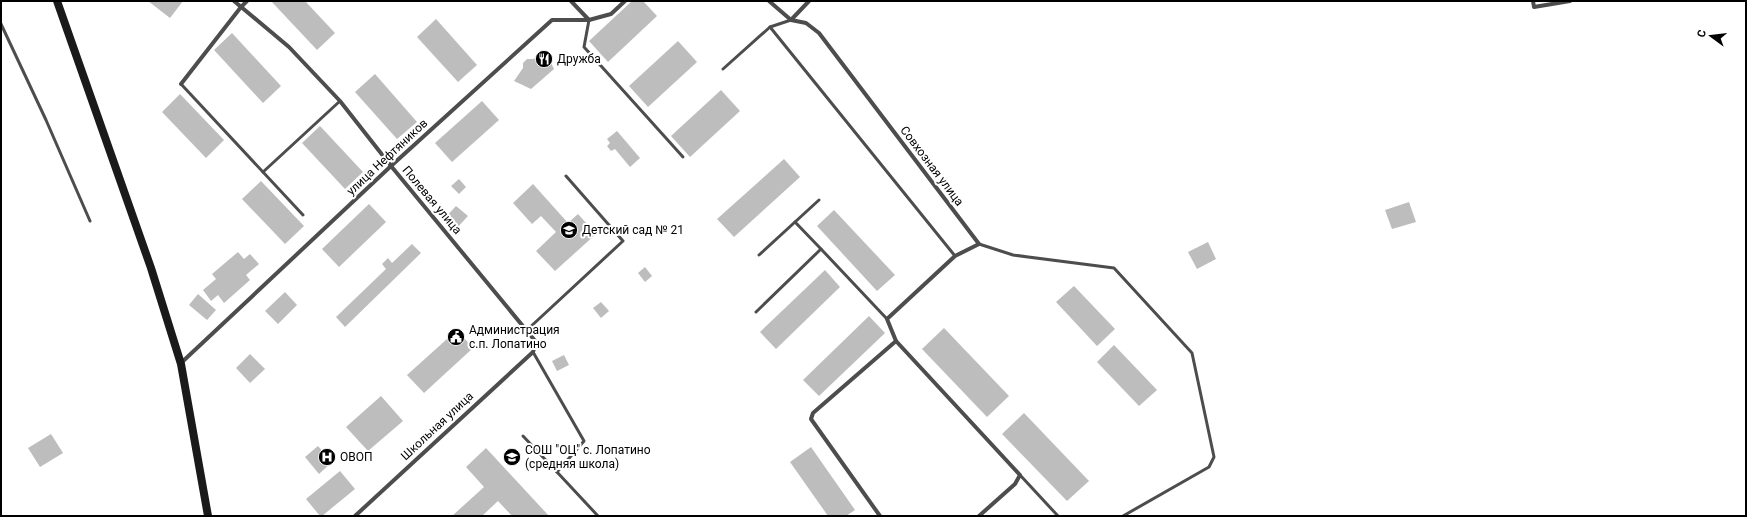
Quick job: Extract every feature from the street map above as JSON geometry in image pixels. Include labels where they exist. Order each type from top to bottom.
[{"type":"street","points":[[57,1],[151,268],[181,364],[208,516]]},
{"type":"street","name":"Полевая улица","points":[[234,1],[289,47],[340,101],[391,166],[527,330],[536,342],[533,352]]},
{"type":"street","points":[[181,84],[247,1]]},
{"type":"street","points":[[572,1],[589,20]]},
{"type":"street","name":"улица Нефтяников","points":[[181,364],[391,166],[552,20],[589,20],[611,14],[625,1]]},
{"type":"street","name":"Совхозная улица","points":[[769,1],[791,20],[806,23],[819,33],[979,244]]},
{"type":"street","points":[[791,20],[809,1]]},
{"type":"street","points":[[1533,1],[1534,7],[1570,1]]},
{"type":"street","points":[[979,244],[955,256],[887,319],[896,341],[1020,475],[1015,484],[979,516]]},
{"type":"street","points":[[880,516],[812,419],[813,413],[896,341]]},
{"type":"street","name":"Школьная улица","points":[[355,516],[533,352]]},
{"type":"lane","points":[[589,20],[584,47],[683,157]]},
{"type":"lane","points":[[723,69],[770,27],[791,20]]},
{"type":"lane","points":[[1,24],[46,120],[90,221]]},
{"type":"lane","points":[[770,27],[955,256]]},
{"type":"lane","points":[[181,84],[303,215]]},
{"type":"lane","points":[[263,172],[340,101]]},
{"type":"lane","points":[[527,330],[623,240],[566,176]]},
{"type":"lane","points":[[759,255],[819,200]]},
{"type":"lane","points":[[795,222],[887,319]]},
{"type":"lane","points":[[979,244],[1013,255],[1114,268],[1192,353],[1214,456],[1209,468],[1123,516]]},
{"type":"lane","points":[[756,312],[821,249]]},
{"type":"lane","points":[[533,352],[584,441],[557,472]]},
{"type":"lane","points":[[524,436],[598,516]]},
{"type":"lane","points":[[1020,475],[1058,516]]},
{"type":"building","points":[[148,1],[183,1],[170,18]]},
{"type":"building","points":[[271,1],[305,1],[335,33],[317,50]]},
{"type":"building","points":[[632,1],[643,1],[657,16],[608,62],[589,41]]},
{"type":"building","points":[[436,19],[477,65],[458,82],[417,37]]},
{"type":"building","points":[[232,33],[281,86],[263,103],[214,50]]},
{"type":"building","points":[[678,41],[697,62],[648,107],[629,86]]},
{"type":"building","points":[[546,53],[554,69],[531,89],[514,81],[523,68],[523,63],[527,59],[533,59]]},
{"type":"building","points":[[375,74],[417,122],[397,139],[355,92]]},
{"type":"building","points":[[721,90],[740,111],[690,157],[671,136]]},
{"type":"building","points":[[180,94],[224,140],[206,158],[162,112]]},
{"type":"building","points":[[482,101],[499,120],[452,162],[435,143]]},
{"type":"building","points":[[320,126],[363,172],[345,189],[302,143]]},
{"type":"building","points":[[617,131],[640,158],[630,167],[615,149],[611,151],[607,146],[610,143],[607,139]]},
{"type":"building","points":[[784,159],[800,177],[734,237],[717,219]]},
{"type":"building","points":[[459,179],[466,187],[459,194],[451,186]]},
{"type":"building","points":[[261,181],[304,226],[285,244],[242,199]]},
{"type":"building","points":[[533,184],[568,223],[578,214],[596,234],[555,271],[536,251],[556,232],[541,216],[532,224],[513,203]]},
{"type":"building","points":[[1409,202],[1416,222],[1392,229],[1385,210]]},
{"type":"building","points":[[369,204],[386,222],[339,267],[322,249]]},
{"type":"building","points":[[456,206],[468,216],[455,230],[443,220]]},
{"type":"building","points":[[834,210],[895,275],[877,291],[817,226]]},
{"type":"building","points":[[1208,242],[1216,259],[1197,269],[1188,252]]},
{"type":"building","points":[[412,244],[421,253],[345,327],[336,317],[386,269],[382,264],[388,258],[392,263]]},
{"type":"building","points":[[238,252],[244,259],[250,254],[259,264],[246,275],[250,280],[224,303],[218,295],[211,301],[203,290],[216,279],[212,274]]},
{"type":"building","points":[[645,267],[652,276],[645,282],[638,273]]},
{"type":"building","points":[[825,270],[840,287],[776,349],[760,332]]},
{"type":"building","points":[[1074,286],[1115,329],[1097,346],[1056,302]]},
{"type":"building","points":[[285,292],[297,305],[278,324],[265,311]]},
{"type":"building","points":[[198,294],[216,310],[207,320],[189,305]]},
{"type":"building","points":[[601,302],[609,311],[601,318],[593,308]]},
{"type":"building","points":[[869,316],[885,333],[819,396],[803,380]]},
{"type":"building","points":[[944,328],[1009,396],[987,417],[922,349]]},
{"type":"building","points":[[457,330],[473,348],[424,393],[407,375]]},
{"type":"building","points":[[1114,345],[1157,390],[1139,406],[1097,362]]},
{"type":"building","points":[[250,354],[265,369],[250,383],[236,368]]},
{"type":"building","points":[[564,355],[569,365],[557,371],[552,361]]},
{"type":"building","points":[[381,396],[403,421],[368,451],[346,427]]},
{"type":"building","points":[[1024,413],[1089,481],[1067,501],[1002,434]]},
{"type":"building","points":[[51,434],[63,453],[40,467],[28,448]]},
{"type":"building","points":[[318,446],[332,462],[319,474],[305,457]]},
{"type":"building","points":[[811,447],[855,510],[846,516],[828,516],[790,462]]},
{"type":"building","points":[[486,448],[549,516],[512,516],[498,501],[482,516],[452,516],[484,487],[466,467]]},
{"type":"building","points":[[340,471],[355,489],[322,516],[320,516],[306,499]]},
{"type":"place","name":"Дружба","points":[[544,59]]},
{"type":"place","name":"Детский сад № 21","points":[[569,230]]},
{"type":"place","name":"Администрация с.п. Лопатино","points":[[456,337]]},
{"type":"place","name":"ОВОП","points":[[327,457]]},
{"type":"place","name":"СОШ \"ОЦ\" с. Лопатино (средняя школа)","points":[[512,457]]}]
